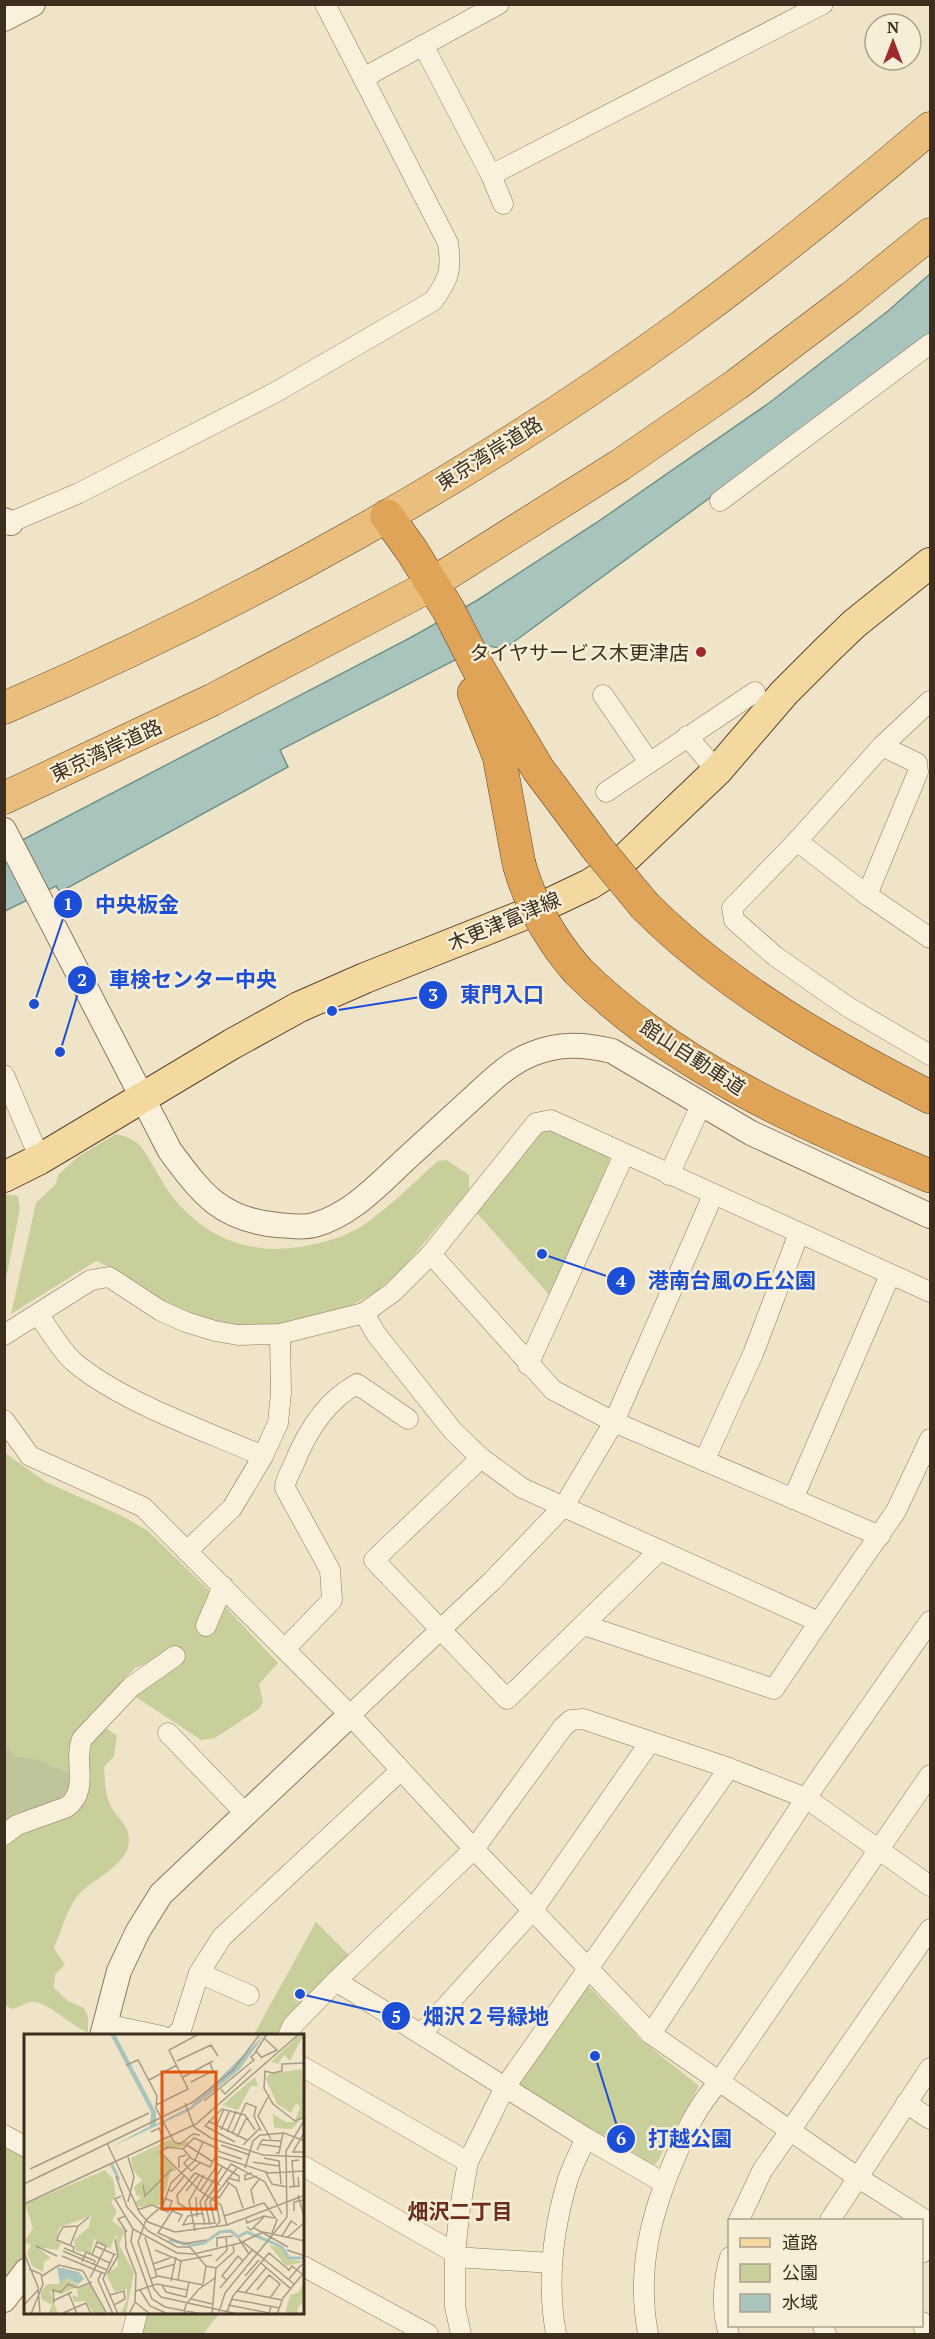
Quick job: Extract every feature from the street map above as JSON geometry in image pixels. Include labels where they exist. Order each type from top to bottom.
[{"type":"highway","name":"東京湾岸道路","points":[[4,708],[219,606],[387,516],[502,446],[680,327],[799,237],[930,128]]},
{"type":"highway","name":"東京湾岸道路","points":[[4,798],[212,700],[434,601],[620,465],[727,391],[843,305],[930,234]]},
{"type":"highway","points":[[387,516],[401,555],[434,601],[472,672],[538,769],[597,848],[645,906],[704,960],[761,1000],[853,1055],[930,1097]]},
{"type":"highway","name":"館山自動車道","points":[[472,672],[478,699],[498,756],[519,864],[530,897],[554,941],[578,971],[615,1005],[651,1032],[711,1071],[835,1136],[930,1176]]},
{"type":"main road","name":"木更津富津線","points":[[4,1177],[40,1159],[232,1044],[299,1007],[365,978],[531,912],[590,884],[615,868],[717,771],[784,693],[826,651],[854,624],[930,563]]},
{"type":"street","points":[[4,19],[33,4]]},
{"type":"street","points":[[7,522],[79,494],[276,392],[433,301],[447,281],[451,262],[448,243],[325,4]]},
{"type":"street","points":[[491,175],[823,4]]},
{"type":"street","points":[[363,78],[486,8]]},
{"type":"street","points":[[423,45],[491,175],[503,204]]},
{"type":"street","points":[[720,501],[930,344]]},
{"type":"street","points":[[606,792],[754,692]]},
{"type":"street","points":[[603,695],[649,762]]},
{"type":"street","points":[[930,701],[882,746],[797,841],[732,908],[734,920],[775,956],[848,1007],[930,1055]]},
{"type":"street","points":[[687,736],[717,771]]},
{"type":"street","points":[[867,894],[918,772],[917,763],[882,746]]},
{"type":"street","points":[[7,834],[170,1151],[206,1197],[227,1212],[259,1223],[313,1226],[349,1209],[500,1073],[530,1054],[569,1045],[590,1046],[612,1051],[751,1133],[930,1216]]},
{"type":"street","points":[[797,841],[930,938]]},
{"type":"street","points":[[4,1076],[40,1159]]},
{"type":"street","points":[[669,1175],[701,1105]]},
{"type":"street","points":[[4,1335],[91,1280],[109,1277],[161,1311],[186,1322],[238,1335],[280,1334],[364,1313],[393,1292],[431,1254],[536,1122],[550,1120],[930,1292]]},
{"type":"street","points":[[528,1365],[624,1155]]},
{"type":"street","points":[[143,2034],[104,2030],[118,1971],[160,1894],[492,1581],[564,1506],[614,1422],[713,1195]]},
{"type":"street","points":[[704,1461],[753,1354],[799,1233]]},
{"type":"street","points":[[431,1254],[528,1365],[553,1390],[614,1422],[880,1536]]},
{"type":"street","points":[[794,1499],[890,1275]]},
{"type":"street","points":[[364,1313],[376,1334],[405,1373],[453,1431],[482,1458],[522,1488],[819,1622]]},
{"type":"street","points":[[38,1314],[72,1360],[97,1378],[141,1403],[263,1456]]},
{"type":"street","points":[[187,1551],[232,1508],[263,1456],[278,1423],[281,1393],[280,1334]]},
{"type":"street","points":[[285,1649],[332,1600],[330,1570],[285,1488],[304,1440],[320,1415],[357,1384],[362,1385],[408,1419]]},
{"type":"street","points":[[4,1420],[30,1456],[143,1507],[350,1715],[400,1771],[651,2034],[857,2178],[930,2223]]},
{"type":"street","points":[[584,1625],[774,1689],[925,1467],[930,1438]]},
{"type":"street","points":[[482,1458],[374,1560],[438,1630],[507,1699],[660,1550]]},
{"type":"street","points":[[206,1626],[224,1586]]},
{"type":"street","points":[[651,2034],[806,1798],[930,1622]]},
{"type":"street","points":[[4,1835],[17,1825],[73,1803],[80,1788],[79,1747],[82,1739],[131,1687],[175,1656]]},
{"type":"street","points":[[289,2034],[293,2025],[336,1981],[474,1849],[563,1726],[572,1720],[583,1719],[729,1768],[806,1798],[930,1886]]},
{"type":"street","points":[[168,1733],[245,1813]]},
{"type":"street","points":[[421,2034],[533,1910],[650,1742]]},
{"type":"street","points":[[461,2334],[455,2307],[455,2255],[468,2162],[506,2087],[590,1970],[729,1768]]},
{"type":"street","points":[[176,2034],[181,2030],[199,1973],[222,1937],[400,1771]]},
{"type":"street","points":[[648,2334],[644,2311],[646,2255],[651,2219],[664,2183],[696,2111],[719,2082],[930,1775]]},
{"type":"street","points":[[739,2219],[762,2170],[930,1929]]},
{"type":"street","points":[[199,1973],[249,1995]]},
{"type":"street","points":[[336,1981],[586,2138],[664,2183]]},
{"type":"street","points":[[304,2068],[468,2162]]},
{"type":"street","points":[[831,2219],[930,2068]]},
{"type":"street","points":[[906,2103],[930,2119]]},
{"type":"street","points":[[4,2135],[24,2146]]},
{"type":"street","points":[[556,2334],[551,2306],[552,2263],[556,2230],[566,2184],[586,2138]]},
{"type":"street","points":[[304,2167],[455,2255],[552,2263]]},
{"type":"street","points":[[923,2249],[930,2235]]},
{"type":"street","points":[[728,2261],[724,2319],[729,2334]]},
{"type":"street","points":[[304,2267],[428,2334]]},
{"type":"street","points":[[4,2300],[24,2274]]},
{"type":"street","points":[[132,2334],[137,2315]]},
{"type":"green space","points":[[550,1127],[602,1149],[610,1160],[552,1298],[475,1211],[544,1129]]},
{"type":"green space","points":[[116,1134],[130,1138],[141,1147],[172,1196],[203,1226],[238,1243],[257,1247],[277,1249],[298,1247],[330,1240],[352,1232],[382,1211],[438,1161],[447,1160],[469,1175],[469,1190],[401,1270],[376,1292],[344,1310],[269,1328],[240,1328],[172,1310],[109,1267],[96,1261],[11,1314],[36,1203],[56,1184],[58,1175],[79,1156]]},
{"type":"green space","points":[[5,1194],[18,1196],[20,1209],[5,1284]]},
{"type":"green space","points":[[5,1453],[46,1482],[124,1517],[148,1531],[223,1604],[278,1663],[259,1684],[263,1702],[259,1709],[215,1738],[201,1740],[136,1697],[134,1688],[151,1662],[135,1668],[91,1714],[117,1736],[114,1756],[104,1767],[106,1788],[110,1804],[125,1826],[129,1840],[128,1849],[117,1863],[86,1887],[76,1898],[54,1948],[65,1965],[55,1974],[54,1988],[68,2001],[84,2008],[88,2017],[88,2032],[36,2002],[12,2009],[5,2005],[5,1831],[33,1758],[11,1756],[10,1747],[5,1747]]},
{"type":"green space","points":[[4,1747],[10,1747],[12,1756],[33,1758],[74,1776],[69,1798],[4,1831]]},
{"type":"green space","points":[[316,1922],[356,1962],[291,2034],[254,2034]]},
{"type":"green space","points":[[583,1980],[641,2040],[699,2086],[656,2164],[646,2165],[517,2088],[516,2073]]},
{"type":"green space","points":[[4,2136],[24,2147],[24,2266],[4,2296]]},
{"type":"green space","points":[[138,2315],[218,2315],[203,2334],[132,2334]]},
{"type":"water","points":[[930,274],[930,336],[504,649],[484,645],[280,750],[288,767],[60,892],[56,886],[5,911],[5,849],[408,639],[476,601],[596,523],[769,403],[888,311]]},
{"type":"place","name":"タイヤサービス木更津店","points":[[701,652]]},
{"type":"place","name":"中央板金","points":[[34,1004]]},
{"type":"place","name":"東門入口","points":[[332,1011]]},
{"type":"place","name":"車検センター中央","points":[[60,1052]]},
{"type":"place","name":"港南台風の丘公園","points":[[542,1254]]},
{"type":"place","name":"畑沢２号緑地","points":[[300,1994]]},
{"type":"place","name":"打越公園","points":[[595,2056]]},
{"type":"district","name":"畑沢二丁目","points":[[460,2211]]}]
